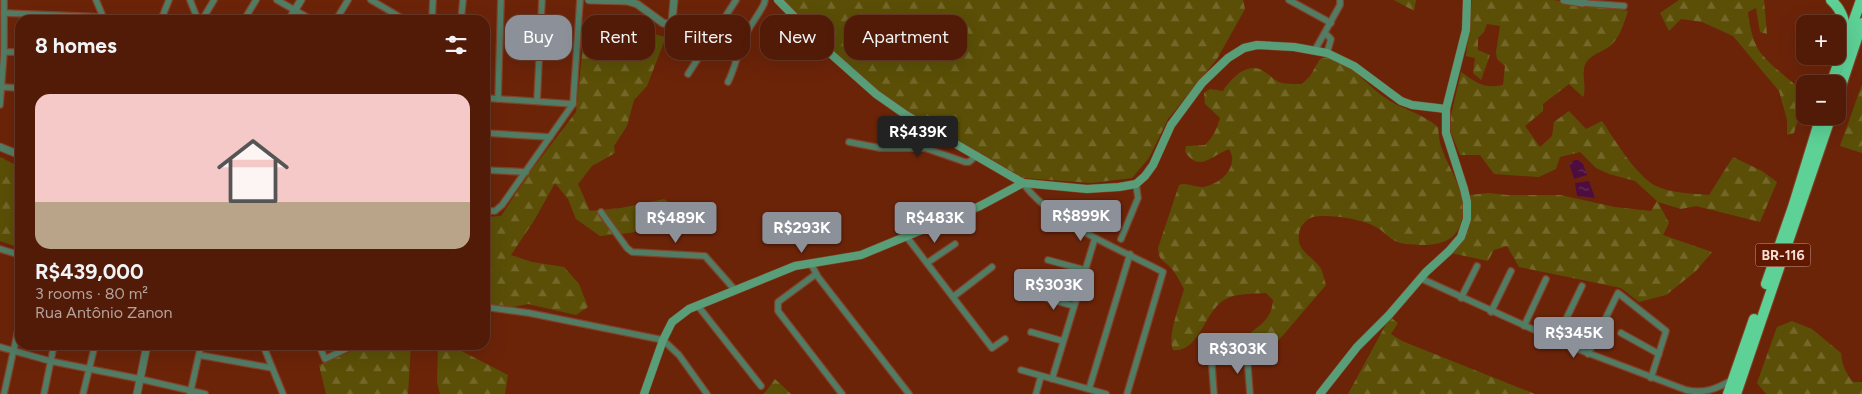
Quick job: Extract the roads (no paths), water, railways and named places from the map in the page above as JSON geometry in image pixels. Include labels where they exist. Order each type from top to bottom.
[{"type":"highway","points":[[1831,0],[1839,8],[1842,15]]},
{"type":"highway","points":[[1846,44],[1861,0]]},
{"type":"highway","points":[[1845,75],[1862,23]]},
{"type":"highway","name":"BR-116","points":[[1728,394],[1793,208],[1818,125]]},
{"type":"highway","name":"BR-116","points":[[1736,394],[1828,125]]},
{"type":"main road","points":[[778,0],[832,55],[876,94],[906,115],[1023,183],[1087,188],[1120,187],[1136,184],[1153,165],[1171,125],[1202,83],[1228,58],[1244,48],[1257,45],[1315,50],[1327,53],[1344,60],[1367,74],[1401,101],[1412,105],[1446,110]]},
{"type":"main road","points":[[1320,394],[1357,347],[1389,315],[1420,278],[1457,242],[1463,232],[1467,219],[1466,195],[1446,133],[1446,110],[1466,30],[1467,0]]},
{"type":"main road","points":[[644,394],[663,340],[672,322],[689,309],[795,266],[861,255],[980,206],[1023,183]]},
{"type":"street","points":[[0,106],[4,52],[4,0]]},
{"type":"street","points":[[96,0],[102,15]]},
{"type":"street","points":[[163,15],[169,0]]},
{"type":"street","points":[[190,0],[198,15]]},
{"type":"street","points":[[204,15],[214,0]]},
{"type":"street","points":[[247,15],[256,0]]},
{"type":"street","points":[[277,0],[304,15]]},
{"type":"street","points":[[292,15],[301,0]]},
{"type":"street","points":[[339,15],[348,0]]},
{"type":"street","points":[[371,0],[396,15]]},
{"type":"street","points":[[432,0],[432,15]]},
{"type":"street","points":[[461,15],[462,0]]},
{"type":"street","points":[[498,99],[501,0]]},
{"type":"street","points":[[537,101],[542,0]]},
{"type":"street","points":[[490,210],[495,210],[502,205],[573,104],[580,0]]},
{"type":"street","points":[[589,0],[627,1],[637,4],[663,23],[668,24],[672,21],[674,0]]},
{"type":"street","points":[[688,74],[736,0]]},
{"type":"street","points":[[728,82],[735,68],[746,34],[765,0]]},
{"type":"street","points":[[1289,0],[1331,23]]},
{"type":"street","points":[[1315,50],[1340,5],[1340,0]]},
{"type":"street","points":[[1564,0],[1624,6]]},
{"type":"street","points":[[4,13],[37,15]]},
{"type":"street","points":[[1325,33],[1331,39],[1327,53]]},
{"type":"street","points":[[4,52],[15,52]]},
{"type":"street","points":[[1,87],[15,88]]},
{"type":"street","points":[[490,98],[573,104]]},
{"type":"street","points":[[490,134],[550,137]]},
{"type":"street","points":[[849,142],[880,148],[925,148],[964,162],[970,162],[977,155]]},
{"type":"street","points":[[0,147],[15,152]]},
{"type":"street","points":[[490,170],[526,172]]},
{"type":"street","points":[[1023,183],[1043,204],[1095,238],[1163,272],[1127,394]]},
{"type":"street","points":[[1121,239],[1138,198],[1136,184]]},
{"type":"street","points":[[602,212],[627,248],[632,252],[705,256],[735,290]]},
{"type":"street","points":[[906,236],[992,348],[1005,339]]},
{"type":"street","points":[[1052,379],[1095,238]]},
{"type":"street","points":[[927,263],[956,244]]},
{"type":"street","points":[[0,248],[15,253]]},
{"type":"street","points":[[1089,389],[1130,254]]},
{"type":"street","points":[[1048,260],[1085,270]]},
{"type":"street","points":[[811,264],[816,274],[909,394]]},
{"type":"street","points":[[1461,298],[1477,266]]},
{"type":"street","points":[[953,298],[992,267]]},
{"type":"street","points":[[1491,312],[1511,271]]},
{"type":"street","points":[[816,274],[778,302],[777,307],[778,311],[842,394]]},
{"type":"street","points":[[1420,278],[1491,312],[1588,354],[1686,390],[1700,393],[1712,390],[1732,380]]},
{"type":"street","points":[[1524,326],[1546,279]]},
{"type":"street","points":[[1556,340],[1582,286]]},
{"type":"street","points":[[1588,354],[1618,293],[1666,331],[1651,378]]},
{"type":"street","points":[[1039,296],[1074,306]]},
{"type":"street","points":[[698,306],[761,386]]},
{"type":"street","points":[[490,308],[529,313],[663,340],[679,355],[708,394]]},
{"type":"street","points":[[1032,332],[1063,340]]},
{"type":"street","points":[[1621,333],[1659,354]]},
{"type":"street","points":[[1210,340],[1214,394]]},
{"type":"street","points":[[4,394],[15,342]]},
{"type":"street","points":[[0,347],[50,362],[140,379],[205,394]]},
{"type":"street","points":[[44,394],[53,350]]},
{"type":"street","points":[[83,394],[94,350]]},
{"type":"street","points":[[137,394],[146,350]]},
{"type":"street","points":[[190,392],[200,350]]},
{"type":"street","points":[[265,350],[283,394]]},
{"type":"street","points":[[320,350],[324,359],[344,350]]},
{"type":"street","points":[[199,354],[272,368]]},
{"type":"street","points":[[1247,355],[1250,394]]},
{"type":"street","points":[[1021,370],[1106,394]]},
{"type":"street","points":[[1036,394],[1041,376]]},
{"type":"street","points":[[1075,394],[1078,386]]},
{"type":"water","points":[[1575,160],[1583,164],[1587,175],[1574,179],[1569,163]]},
{"type":"water","points":[[1589,181],[1595,198],[1577,196],[1575,183]]}]
